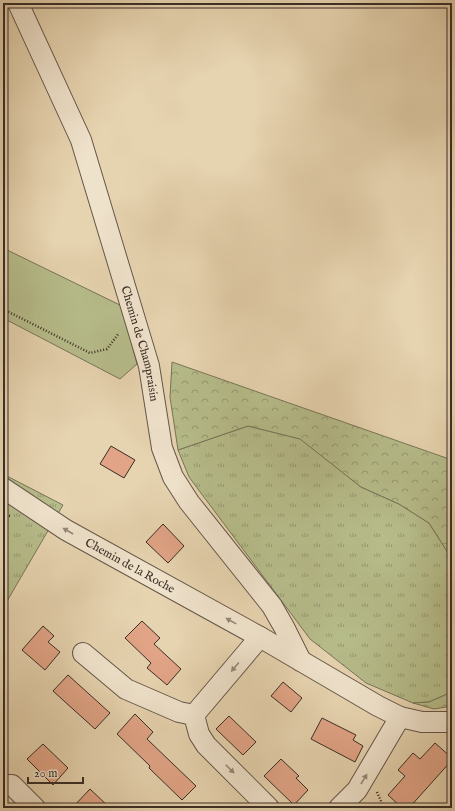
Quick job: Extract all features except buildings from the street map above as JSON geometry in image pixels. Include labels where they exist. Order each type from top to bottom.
[{"type":"street","name":"Chemin de Champraisin","points":[[18,3],[81,140],[149,366],[162,448],[173,477],[189,502],[272,606],[301,661]]},
{"type":"street","name":"Chemin de la Roche","points":[[3,488],[66,530],[260,637],[364,699],[400,717],[422,722],[452,722]]},
{"type":"street","points":[[194,715],[260,637]]},
{"type":"street","points":[[83,653],[126,689],[179,712],[194,715]]},
{"type":"street","points":[[194,715],[199,734],[206,745],[269,808]]},
{"type":"street","points":[[339,808],[357,790],[400,717]]},
{"type":"street","points":[[3,785],[12,786],[35,808]]},
{"type":"path","points":[[3,309],[90,353],[107,349],[119,333],[129,302]]},
{"type":"green space","points":[[3,248],[122,306],[137,364],[120,379],[3,318]]},
{"type":"green space","points":[[172,362],[452,460],[452,559],[429,523],[399,504],[361,487],[300,439],[248,426],[178,450],[170,397]]},
{"type":"green space","points":[[248,426],[301,439],[361,487],[399,504],[429,523],[452,559],[452,692],[429,702],[413,703],[366,683],[310,639],[189,477],[178,450]]},
{"type":"green space","points":[[3,474],[63,505],[3,608]]},
{"type":"green space","points":[[452,692],[452,706],[434,709],[413,703],[429,702]]}]
